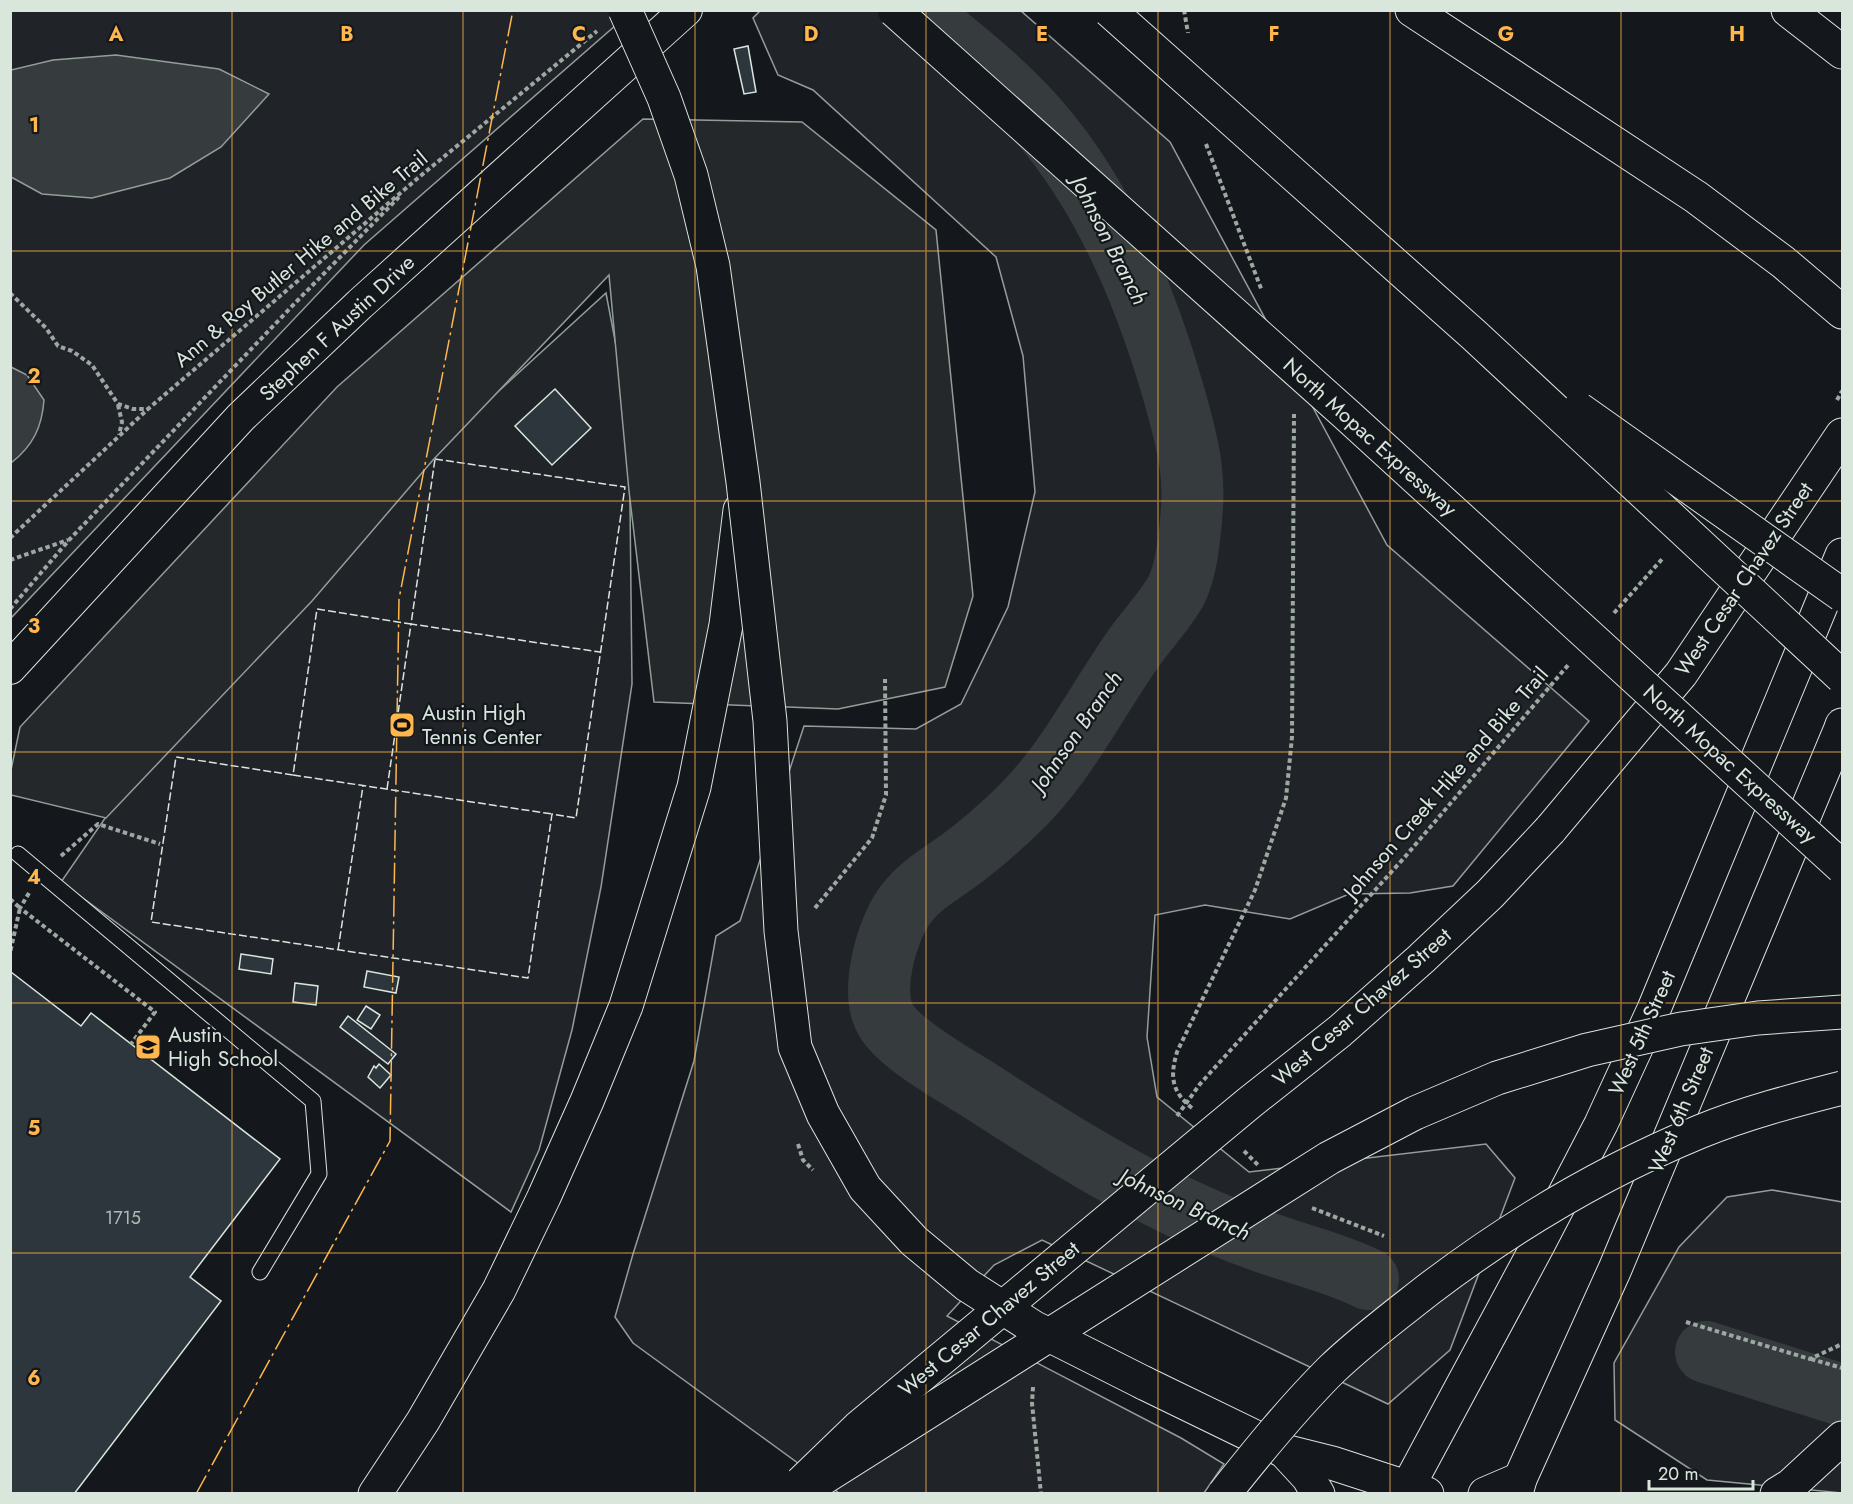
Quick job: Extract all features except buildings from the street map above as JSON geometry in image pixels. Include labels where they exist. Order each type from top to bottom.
[{"type":"main road","name":"North Mopac Expressway","points":[[894,10],[1347,415],[1842,867]]},
{"type":"main road","points":[[1109,10],[1474,335],[1842,677]]},
{"type":"main road","points":[[1412,10],[1696,197],[1783,262],[1842,312]]},
{"type":"main road","points":[[1788,10],[1842,52]]},
{"type":"main road","points":[[615,17],[664,98],[691,175],[712,266],[743,482],[770,721],[781,931],[795,1047],[823,1114],[865,1188],[914,1241],[967,1285],[1033,1327],[1284,1451],[1332,1463],[1413,1491]]},
{"type":"main road","points":[[1474,335],[1842,595]]},
{"type":"main road","name":"West Cesar Chavez Street","points":[[791,1494],[858,1428],[1348,1023],[1490,894],[1550,830],[1681,674],[1842,435]]},
{"type":"main road","points":[[375,1494],[423,1421],[499,1290],[559,1165],[626,1006],[693,787],[726,625],[743,482]]},
{"type":"main road","name":"West 5th Street","points":[[1413,1491],[1630,1062],[1842,555]]},
{"type":"main road","name":"West 6th Street","points":[[1518,1486],[1615,1269],[1842,728]]},
{"type":"main road","points":[[798,1494],[1329,1158],[1415,1113],[1497,1078],[1587,1050],[1681,1029],[1758,1018],[1842,1012]]},
{"type":"main road","points":[[1224,1494],[1277,1427],[1333,1369],[1398,1313],[1444,1278],[1530,1219],[1614,1172],[1700,1132],[1787,1102],[1842,1088]]},
{"type":"main road","points":[[1777,1494],[1790,1486],[1842,1438]]},
{"type":"main road","points":[[1284,1451],[1308,1477],[1318,1494]]},
{"type":"main road","points":[[1485,1494],[1518,1486]]},
{"type":"street","name":"Stephen F Austin Drive","points":[[10,668],[241,417],[360,304],[686,10]]},
{"type":"lane","points":[[18,854],[313,1101],[319,1174],[260,1272]]},
{"type":"path","points":[[1184,10],[1188,34]]},
{"type":"path","name":"Ann & Roy Butler Hike and Bike Trail","points":[[10,538],[148,409],[418,178],[615,17]]},
{"type":"path","points":[[1204,133],[1206,144],[1264,295]]},
{"type":"path","points":[[10,609],[69,540],[418,178]]},
{"type":"path","points":[[10,293],[46,328],[58,346],[72,351],[92,365],[118,404],[122,422],[119,437]]},
{"type":"path","points":[[118,404],[133,409],[148,409]]},
{"type":"path","points":[[1186,1103],[1175,1088],[1172,1070],[1177,1052],[1256,890],[1286,798],[1292,737],[1294,406]]},
{"type":"path","points":[[10,560],[69,540]]},
{"type":"path","points":[[1606,621],[1668,552]]},
{"type":"path","name":"Johnson Creek Hike and Bike Trail","points":[[1173,1122],[1200,1084],[1404,858],[1576,656]]},
{"type":"path","points":[[808,916],[872,838],[886,795],[885,679]]},
{"type":"path","points":[[98,824],[160,844]]},
{"type":"path","points":[[10,899],[155,1012],[132,1044]]},
{"type":"path","points":[[10,953],[20,908]]},
{"type":"path","points":[[797,1140],[802,1160],[818,1175]]},
{"type":"path","points":[[1686,1322],[1842,1368]]},
{"type":"path","points":[[1810,1359],[1842,1344]]},
{"type":"shaded area","points":[[761,10],[1021,11],[1170,142],[1387,545],[1589,721],[1453,886],[1410,893],[1349,894],[1290,919],[1205,905],[1155,915],[1147,1037],[1157,1097],[1249,1172],[1486,1144],[1515,1178],[1450,1350],[1388,1404],[1042,1240],[994,1265],[947,1316],[1181,1438],[1224,1464],[1204,1493],[839,1493],[633,1343],[615,1317],[694,1061],[716,936],[740,921],[804,726],[916,729],[961,704],[1008,607],[1035,492],[1023,356],[996,257],[813,90],[778,75],[753,18]]},
{"type":"shaded area","points":[[10,11],[632,11],[364,245],[11,618]]},
{"type":"shaded area","points":[[116,55],[219,69],[269,94],[221,147],[170,178],[92,198],[42,194],[11,177],[11,70],[53,60]]},
{"type":"shaded area","points":[[643,119],[802,122],[936,230],[973,596],[945,687],[838,709],[654,702],[629,491],[609,275],[433,460],[312,601],[106,818],[11,795],[11,770],[20,727],[337,387]]},
{"type":"shaded area","name":"Austin High Tennis Center","points":[[606,293],[629,414],[632,684],[601,887],[572,1030],[539,1150],[511,1212],[61,882],[141,766],[468,419]]},
{"type":"shaded area","points":[[11,367],[27,375],[44,400],[41,419],[31,443],[11,463]]},
{"type":"shaded area","points":[[1772,1190],[1842,1202],[1842,1493],[1707,1480],[1615,1420],[1614,1363],[1679,1247],[1727,1197]]},
{"type":"waterway","name":"Johnson Branch","points":[[914,10],[1004,85],[1036,118],[1072,165],[1109,225],[1139,290],[1163,357],[1188,449],[1192,478],[1192,504],[1186,559],[1176,591],[1115,675],[1048,777],[1032,796],[995,831],[918,891],[899,915],[882,961],[879,995],[882,1010],[894,1031],[929,1059],[1121,1177],[1220,1225],[1341,1267],[1368,1279]]},
{"type":"waterway","name":"Johnson Branch","points":[[1706,1352],[1842,1395]]},
{"type":"fence","points":[[435,459],[625,487],[576,818],[552,814],[528,978],[151,922],[176,757],[293,775],[317,609],[411,624],[435,459]]},
{"type":"fence","points":[[387,789],[411,624],[600,652]]},
{"type":"fence","points":[[293,775],[552,814]]},
{"type":"fence","points":[[338,950],[363,786]]},
{"type":"power","points":[[196,1494],[390,1141],[399,599],[513,10]]},
{"type":"place","name":"Austin High Tennis Center","points":[[402,725]]},
{"type":"place","name":"Austin High School","points":[[148,1047]]}]
